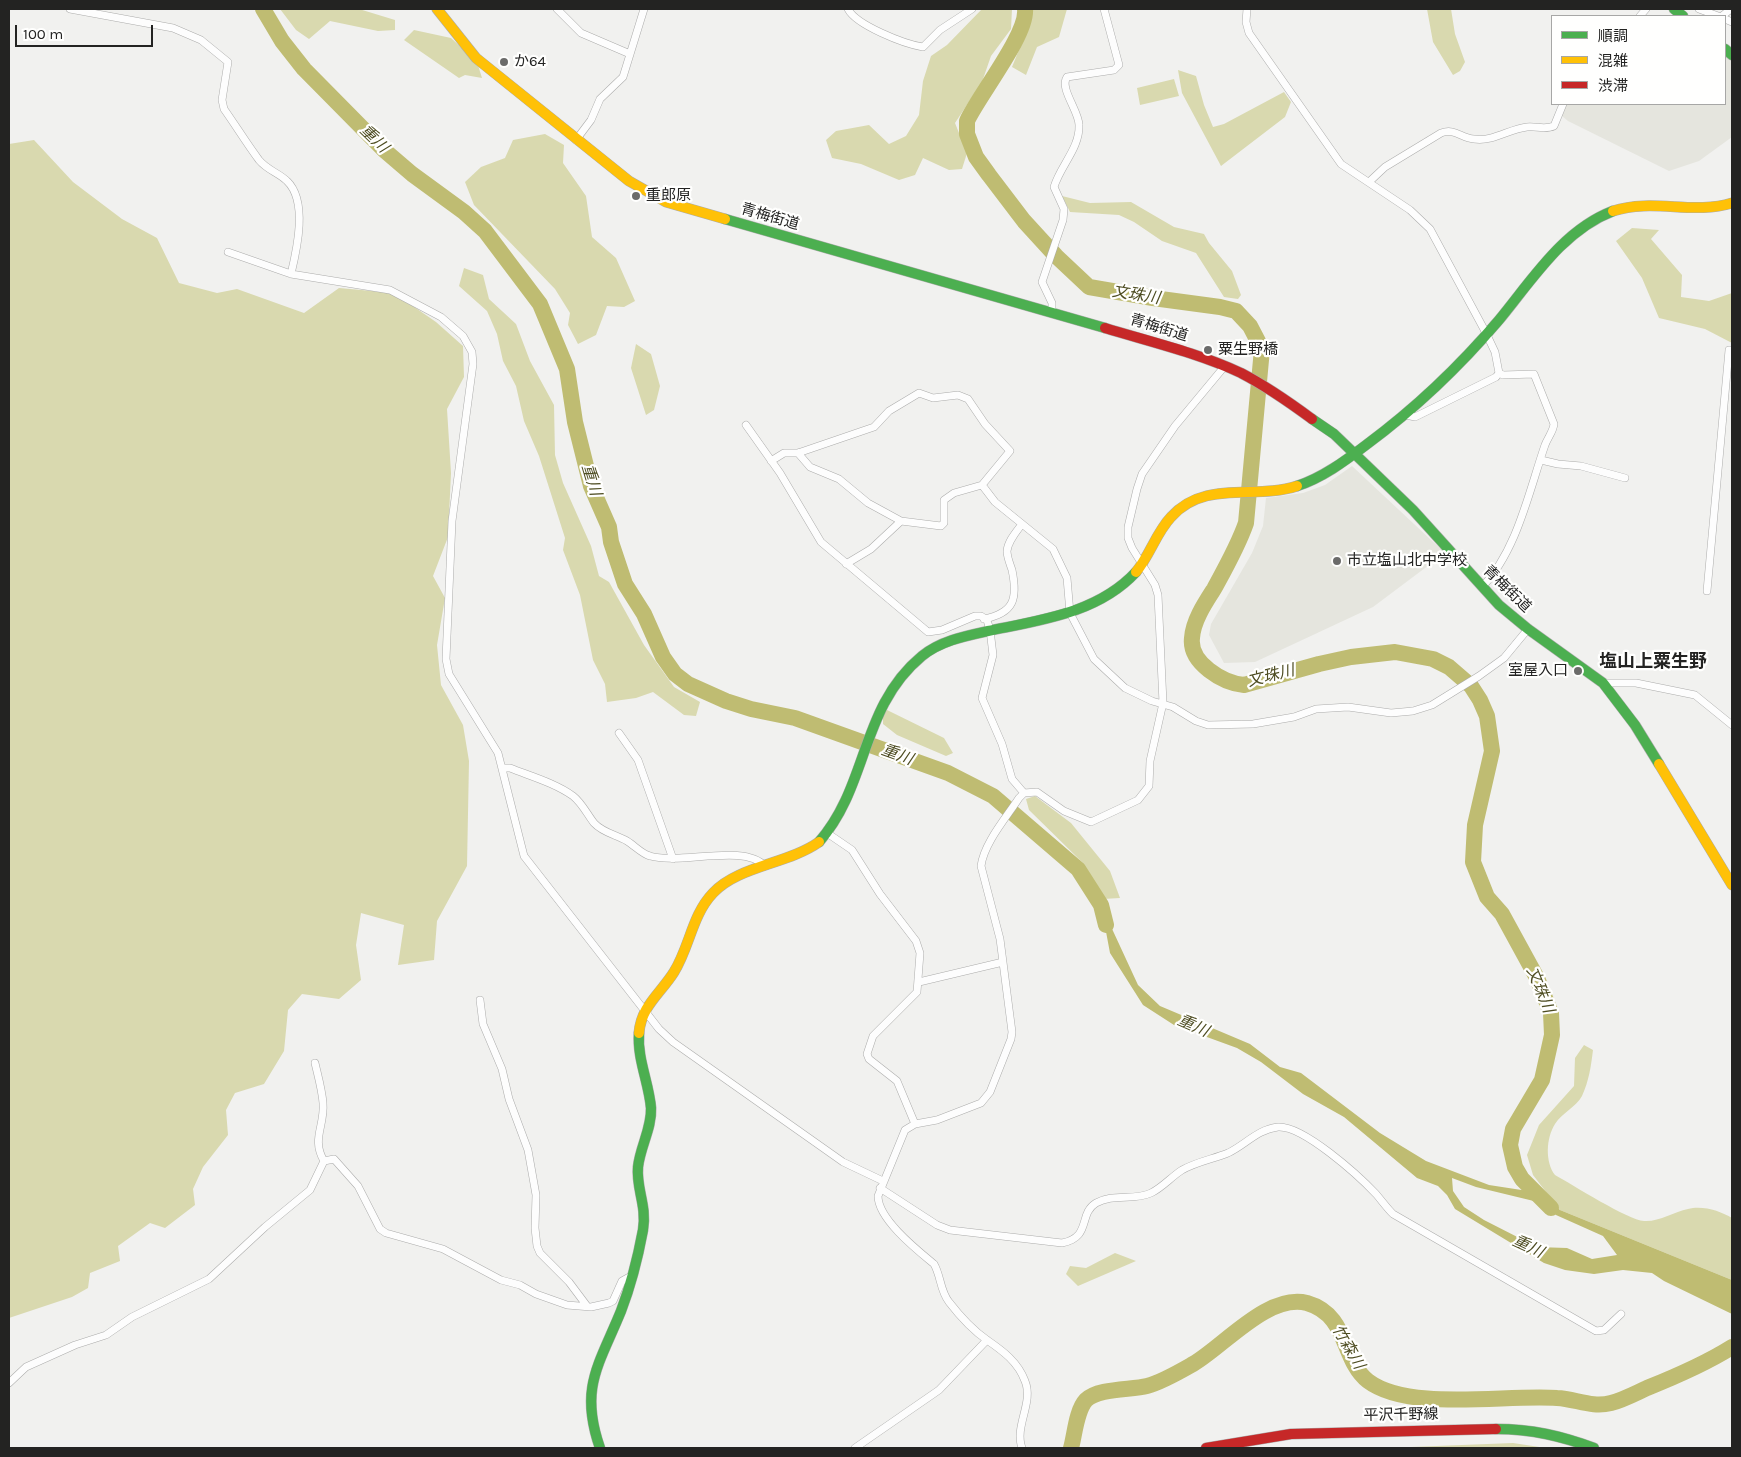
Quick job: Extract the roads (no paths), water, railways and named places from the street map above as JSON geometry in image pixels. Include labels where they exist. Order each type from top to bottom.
[{"type":"main road","name":"青梅街道","points":[[437,9],[476,58],[576,140],[630,181],[666,202],[1187,352],[1240,373],[1276,393],[1312,418],[1354,453],[1413,510],[1482,587],[1528,629],[1603,683],[1635,725],[1732,885]]},
{"type":"main road","points":[[600,1448],[592,1425],[590,1390],[599,1357],[617,1319],[631,1276],[644,1219],[638,1164],[651,1116],[639,1044],[639,1028],[647,1003],[677,966],[701,909],[710,896],[733,878],[798,856],[827,834],[845,801],[872,725],[898,678],[921,655],[936,646],[954,639],[1070,613],[1103,600],[1121,587],[1142,564],[1161,528],[1186,504],[1200,497],[1233,490],[1285,489],[1306,483],[1354,453],[1406,415],[1439,386],[1558,250],[1588,223],[1609,213],[1643,205],[1693,210],[1716,209],[1732,203]]},
{"type":"main road","name":"平沢千野線","points":[[1206,1448],[1291,1434],[1462,1429],[1522,1429],[1559,1435],[1594,1448]]},
{"type":"street","points":[[70,9],[173,28],[201,40],[228,62],[222,100],[224,109],[260,161],[287,180],[294,190],[300,225],[299,241],[291,274]]},
{"type":"street","points":[[557,9],[582,33],[630,54]]},
{"type":"street","points":[[576,140],[592,120],[600,99],[623,77],[644,9]]},
{"type":"street","points":[[848,9],[852,17],[885,34],[911,45],[923,47],[940,30],[972,9]]},
{"type":"street","points":[[1052,313],[1052,303],[1042,282],[1058,239],[1064,209],[1054,187],[1078,139],[1080,125],[1076,110],[1064,87],[1064,81],[1067,77],[1114,70],[1119,65],[1104,9]]},
{"type":"street","points":[[1247,9],[1246,22],[1249,33],[1341,164],[1410,210],[1430,229],[1495,352],[1498,373],[1496,377],[1415,417],[1406,415]]},
{"type":"street","points":[[1699,9],[1716,15]]},
{"type":"street","points":[[1369,182],[1385,167],[1448,130],[1458,132],[1473,139],[1494,138],[1529,126],[1548,129],[1554,126],[1563,105]]},
{"type":"street","points":[[228,252],[291,274],[390,290],[441,317],[463,336],[469,344],[473,364],[452,521],[446,659],[449,674],[498,753],[504,768],[524,856],[644,1011],[673,1042],[843,1162],[881,1184],[937,1225],[950,1230],[1062,1243],[1070,1242],[1081,1233],[1088,1212],[1098,1202],[1113,1198],[1147,1194],[1184,1169],[1230,1152],[1266,1130],[1287,1128],[1309,1137],[1376,1194],[1393,1214],[1596,1331],[1604,1330],[1622,1314]]},
{"type":"street","points":[[1707,591],[1729,350]]},
{"type":"street","points":[[1022,1448],[1022,1424],[1028,1398],[1028,1388],[1019,1367],[998,1345],[987,1340],[948,1302],[934,1264],[897,1230],[880,1207],[878,1196],[881,1184],[904,1130],[915,1124],[937,1120],[974,1106],[990,1092],[1012,1032],[1000,939],[981,866],[991,842],[1022,796],[1036,792],[1064,812],[1090,822],[1138,800],[1149,786],[1150,762],[1163,703],[1158,595],[1155,585],[1132,548],[1128,533],[1142,474],[1175,426],[1224,367]]},
{"type":"street","points":[[1482,587],[1502,562],[1554,424],[1534,374],[1503,375],[1498,373]]},
{"type":"street","points":[[771,461],[784,453],[798,453],[874,427],[888,411],[919,393],[933,398],[958,395],[968,399],[985,424],[1010,451],[982,485],[954,493],[944,500],[944,523],[941,526],[901,521],[868,503],[839,479],[810,467],[798,453]]},
{"type":"street","points":[[746,425],[771,461],[815,535],[846,564],[928,632],[942,630],[975,616],[984,619],[1000,616],[1007,611],[1014,596],[1014,582],[1007,553],[1009,543],[1022,524]]},
{"type":"street","points":[[1541,460],[1581,466],[1625,478]]},
{"type":"street","points":[[982,485],[995,502],[1053,549],[1064,568],[1067,578],[1070,613],[1094,659],[1125,688],[1152,701],[1163,703],[1196,721],[1208,725],[1253,724],[1294,717],[1316,708],[1348,707],[1391,713],[1413,711],[1440,700],[1479,676],[1504,658],[1528,629]]},
{"type":"street","points":[[846,564],[871,549],[901,521]]},
{"type":"street","points":[[984,619],[990,630],[994,655],[982,698],[1002,744],[1012,779],[1022,796]]},
{"type":"street","points":[[1603,683],[1621,682],[1652,685],[1695,695],[1732,725]]},
{"type":"street","points":[[620,733],[638,760],[673,859]]},
{"type":"street","points":[[504,768],[510,768],[567,793],[580,802],[595,824],[603,830],[627,841],[648,856],[673,859],[729,855],[751,856],[765,866]]},
{"type":"street","points":[[827,834],[847,844],[852,850],[884,900],[916,941],[920,953],[920,982],[914,997],[873,1036],[867,1054],[869,1059],[898,1082],[915,1124]]},
{"type":"street","points":[[920,982],[1003,962]]},
{"type":"street","points":[[480,1000],[483,1024],[502,1069],[509,1099],[528,1150],[536,1195],[534,1228],[537,1246],[540,1253],[569,1282],[587,1306]]},
{"type":"street","points":[[315,1063],[323,1102],[323,1119],[318,1134],[319,1152],[324,1161]]},
{"type":"street","points":[[324,1161],[334,1159],[358,1186],[367,1200],[376,1224],[386,1233],[443,1249],[501,1280],[520,1285],[556,1302],[587,1306],[613,1301],[622,1281],[631,1276]]},
{"type":"street","points":[[9,1383],[26,1367],[75,1345],[106,1335],[132,1317],[209,1279],[265,1227],[310,1190],[324,1161]]},
{"type":"street","points":[[854,1448],[939,1390],[987,1340]]},
{"type":"water","points":[[1101,905],[1138,985],[1160,1006],[1250,1044],[1280,1067],[1301,1073],[1380,1133],[1426,1161],[1489,1185],[1541,1193],[1560,1210],[1732,1280],[1732,1314],[1664,1281],[1652,1273],[1623,1270],[1594,1274],[1565,1270],[1544,1263],[1455,1209],[1447,1195],[1438,1186],[1417,1178],[1344,1117],[1303,1094],[1261,1062],[1237,1048],[1174,1025],[1143,1005],[1110,953]],"holes":[[[1452,1178],[1476,1187],[1542,1203],[1556,1215],[1603,1236],[1617,1255],[1592,1259],[1567,1248],[1537,1247],[1484,1220],[1464,1207],[1453,1191]]]},
{"type":"waterway","name":"重川","points":[[263,9],[282,41],[304,69],[384,150],[412,174],[464,212],[485,231],[540,304],[567,369],[575,422],[591,486],[609,527],[611,542],[625,584],[644,614],[663,657],[675,674],[688,684],[726,701],[751,709],[795,718],[948,773],[993,796],[1078,869],[1101,905],[1106,925]]},
{"type":"waterway","name":"文珠川","points":[[1025,9],[1024,20],[1011,49],[967,121],[967,134],[976,157],[1024,221],[1056,256],[1089,287],[1236,311],[1250,326],[1262,349],[1246,523],[1232,556],[1200,612],[1195,625],[1192,638],[1196,656],[1209,670],[1218,676],[1244,685],[1351,657],[1395,652],[1433,659],[1449,667],[1471,686],[1480,700],[1487,716],[1492,751],[1475,825],[1473,862],[1487,897],[1502,914],[1537,978],[1551,1013],[1552,1035],[1542,1080],[1513,1129],[1510,1145],[1515,1167],[1522,1179],[1551,1208]]},
{"type":"waterway","name":"竹森川","points":[[1071,1448],[1080,1410],[1091,1396],[1106,1391],[1147,1386],[1164,1379],[1205,1356],[1262,1313],[1292,1302],[1307,1303],[1321,1309],[1330,1317],[1338,1327],[1353,1362],[1368,1381],[1386,1390],[1408,1396],[1432,1399],[1459,1400],[1536,1397],[1557,1398],[1591,1404],[1611,1403],[1680,1374],[1732,1347]]},
{"type":"place","name":"か64","points":[[504,62]]},
{"type":"place","name":"重郎原","points":[[636,196]]},
{"type":"place","name":"粟生野橋","points":[[1208,350]]},
{"type":"place","name":"市立塩山北中学校","points":[[1337,561]]},
{"type":"place","name":"室屋入口","points":[[1578,671]]},
{"type":"district","name":"塩山上粟生野","points":[[1653,662]]}]
